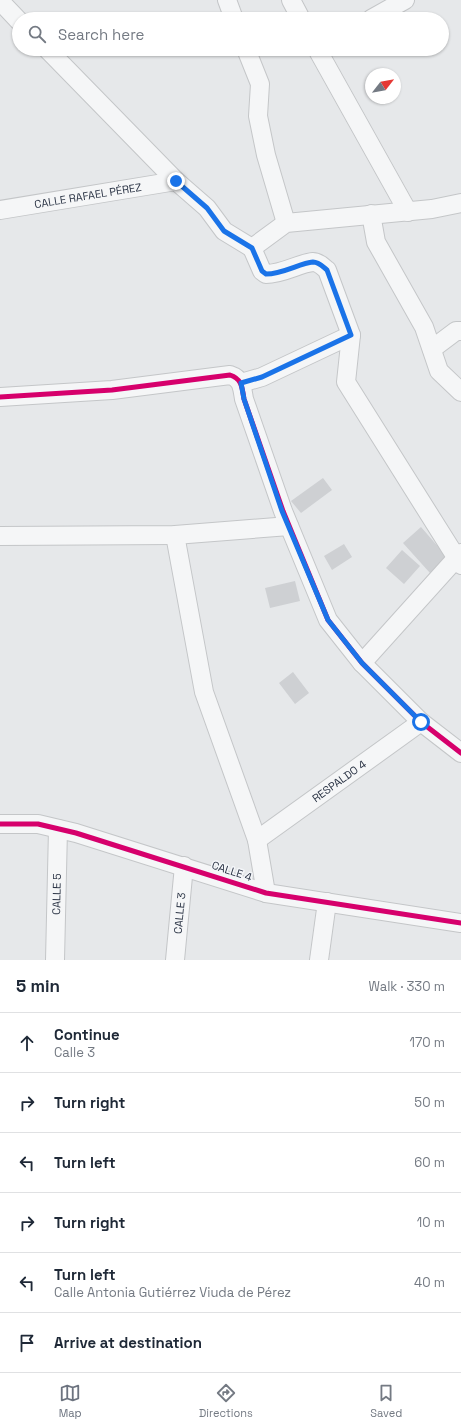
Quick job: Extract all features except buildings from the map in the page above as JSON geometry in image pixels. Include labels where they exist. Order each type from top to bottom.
[{"type":"street","points":[[227,0],[231,12]]},
{"type":"street","points":[[291,0],[297,12]]},
{"type":"street","points":[[384,12],[405,0]]},
{"type":"street","points":[[0,1],[12,14]]},
{"type":"street","points":[[53,56],[176,181],[207,208],[224,231],[252,248],[262,271],[266,274],[277,274],[313,262],[327,270],[351,335],[346,382],[459,559],[362,663]]},
{"type":"street","points":[[249,56],[260,84],[258,116],[266,155],[286,223]]},
{"type":"street","points":[[321,56],[408,212]]},
{"type":"street","name":"CALLE RAFAEL PÉREZ","points":[[0,210],[176,181]]},
{"type":"street","points":[[252,248],[286,223],[371,214],[408,212],[461,203]]},
{"type":"street","points":[[371,214],[376,242],[424,327],[439,371],[461,392]]},
{"type":"street","points":[[432,349],[456,332],[461,331]]},
{"type":"street","points":[[242,391],[262,377],[351,335]]},
{"type":"street","points":[[0,396],[112,390],[230,375],[237,377],[289,526],[328,620],[362,663],[421,722],[461,753]]},
{"type":"street","points":[[0,536],[175,535],[289,526]]},
{"type":"street","points":[[175,535],[204,692],[257,840],[266,893]]},
{"type":"street","name":"RESPALDO 4","points":[[257,840],[421,722]]},
{"type":"street","name":"CALLE 4","points":[[0,824],[38,824],[58,829],[184,866],[266,893],[461,923]]},
{"type":"street","name":"CALLE 5","points":[[55,960],[58,829]]},
{"type":"street","name":"CALLE 3","points":[[175,960],[184,866]]},
{"type":"street","points":[[319,960],[327,902]]},
{"type":"cycle path","points":[[0,397],[112,390],[230,375],[237,379],[241,384],[244,399],[283,511],[328,620],[362,663],[421,722],[461,753]]},
{"type":"cycle path","points":[[0,824],[38,824],[76,833],[266,893],[461,923]]},
{"type":"route","points":[[176,181],[207,208],[224,231],[252,248],[262,271],[266,274],[277,274],[313,262],[320,264],[327,270],[351,335],[290,365],[262,377],[241,383],[244,399],[282,511],[328,620],[362,663],[421,722]]}]
